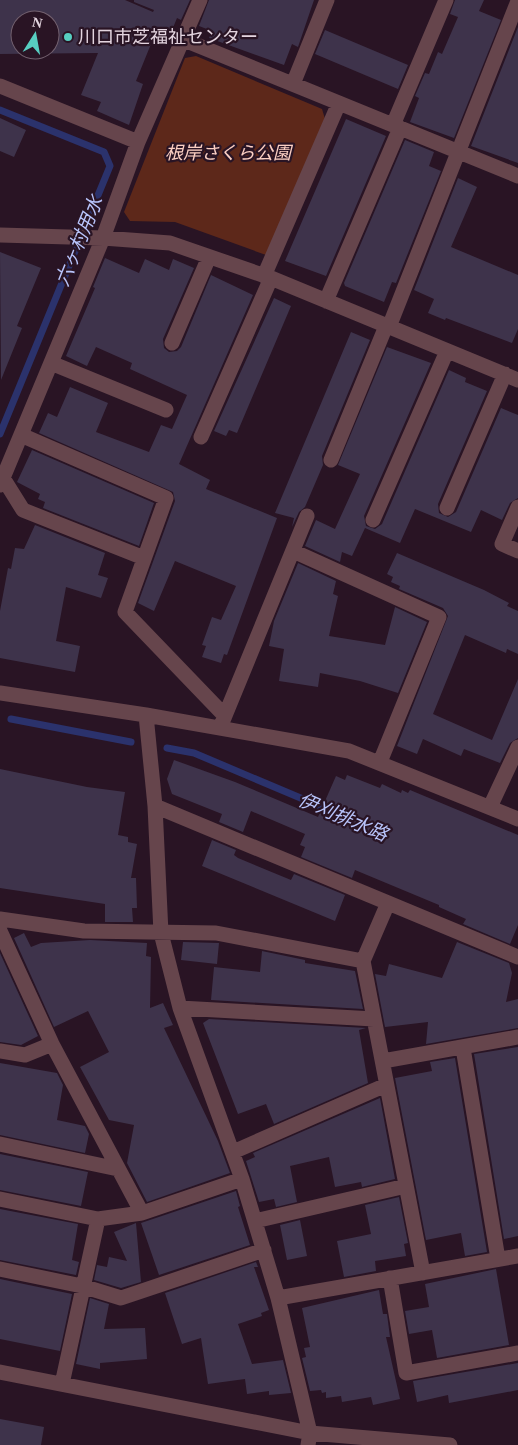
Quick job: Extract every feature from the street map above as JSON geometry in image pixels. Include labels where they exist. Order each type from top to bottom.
[{"type":"street","points":[[144,558],[23,510],[1,482],[103,238],[138,142],[200,0]]},
{"type":"street","points":[[293,84],[327,0]]},
{"type":"street","points":[[326,301],[397,127],[446,0]]},
{"type":"street","points":[[331,460],[518,1]]},
{"type":"street","points":[[182,40],[518,176]]},
{"type":"street","points":[[0,86],[138,142]]},
{"type":"street","points":[[201,437],[339,103]]},
{"type":"street","points":[[0,235],[170,242],[267,277],[511,377],[447,508]]},
{"type":"street","points":[[172,343],[209,257]]},
{"type":"street","points":[[373,520],[447,350]]},
{"type":"street","points":[[51,363],[166,410]]},
{"type":"street","points":[[21,434],[166,498],[125,612],[223,722]]},
{"type":"street","points":[[518,507],[502,544],[518,551]]},
{"type":"street","points":[[223,722],[307,516]]},
{"type":"street","points":[[293,551],[439,617],[380,762]]},
{"type":"street","points":[[0,691],[146,714],[223,722],[349,751],[518,819]]},
{"type":"street","points":[[146,714],[155,806],[161,933],[180,1008],[233,1152],[264,1250],[278,1298],[309,1439]]},
{"type":"street","points":[[490,807],[518,747]]},
{"type":"street","points":[[155,806],[518,957]]},
{"type":"street","points":[[388,903],[363,961],[423,1273]]},
{"type":"street","points":[[0,919],[84,931],[216,933],[363,961]]},
{"type":"street","points":[[0,931],[52,1044],[142,1213]]},
{"type":"street","points":[[180,1008],[374,1018]]},
{"type":"street","points":[[383,1061],[518,1037]]},
{"type":"street","points":[[0,1051],[25,1055],[52,1044]]},
{"type":"street","points":[[463,1048],[498,1259]]},
{"type":"street","points":[[233,1152],[386,1084]]},
{"type":"street","points":[[0,1144],[118,1169]]},
{"type":"street","points":[[0,1199],[98,1219],[142,1213],[242,1179]]},
{"type":"street","points":[[255,1221],[406,1186]]},
{"type":"street","points":[[62,1384],[98,1219]]},
{"type":"street","points":[[0,1269],[82,1286],[121,1298],[264,1250]]},
{"type":"street","points":[[278,1298],[518,1256]]},
{"type":"street","points":[[390,1278],[406,1373],[518,1353]]},
{"type":"street","points":[[0,1372],[309,1439],[450,1445]]},
{"type":"green space","name":"根岸さくら公園","points":[[196,56],[322,109],[325,119],[266,255],[175,222],[130,221],[124,212],[185,58]]},
{"type":"building","points":[[0,0],[125,0],[153,12],[154,10],[134,2],[134,0],[190,0],[181,20],[177,18],[166,45],[153,39],[136,81],[143,84],[129,125],[97,111],[101,102],[81,95],[98,53],[60,53],[60,10],[10,10],[10,54],[0,54]]},
{"type":"building","points":[[209,0],[314,0],[298,47],[292,44],[284,65],[209,38],[212,31],[199,26]]},
{"type":"building","points":[[455,0],[484,0],[479,11],[501,20],[454,138],[410,122],[419,98],[415,96],[425,73],[429,74],[438,52],[442,54],[458,17],[450,14]]},
{"type":"building","points":[[518,27],[518,163],[471,146]]},
{"type":"building","points":[[325,30],[408,65],[398,89],[315,54]]},
{"type":"building","points":[[0,118],[26,130],[14,157],[0,151]]},
{"type":"building","points":[[346,119],[386,136],[326,276],[285,261]]},
{"type":"building","points":[[405,140],[434,152],[429,166],[441,171],[396,283],[392,282],[384,302],[345,286],[344,283]]},
{"type":"building","points":[[458,178],[477,187],[451,247],[518,275],[518,329],[512,343],[428,313],[434,299],[414,290]]},
{"type":"building","points":[[0,252],[41,268],[17,326],[22,328],[1,380]]},
{"type":"building","points":[[105,258],[139,273],[145,259],[169,270],[173,259],[194,268],[163,339],[164,348],[169,352],[177,351],[181,347],[211,275],[253,295],[179,464],[210,480],[206,489],[277,518],[227,655],[224,654],[221,663],[202,657],[206,646],[202,645],[212,617],[221,620],[236,586],[175,561],[154,611],[138,603],[175,501],[173,492],[39,433],[48,413],[57,417],[70,387],[108,403],[96,432],[149,452],[161,425],[172,429],[187,395],[130,369],[132,363],[96,347],[87,366],[66,356],[95,288],[93,287]]},
{"type":"building","points":[[274,298],[291,306],[237,433],[229,430],[226,436],[214,431]]},
{"type":"building","points":[[351,332],[370,340],[322,456],[323,465],[305,507],[299,512],[292,527],[294,518],[275,513]]},
{"type":"building","points":[[387,347],[431,363],[364,516],[366,526],[375,529],[382,524],[449,370],[466,378],[465,382],[487,391],[438,504],[439,513],[448,517],[456,512],[501,408],[518,415],[518,498],[510,503],[502,520],[481,510],[471,532],[415,509],[400,543],[365,528],[352,556],[342,552],[340,562],[305,546],[316,520],[335,529],[360,474],[338,465]]},
{"type":"building","points":[[32,450],[154,503],[139,546],[43,508],[45,502],[38,499],[40,494],[17,482]]},
{"type":"building","points":[[35,525],[105,553],[98,575],[108,578],[101,598],[66,587],[56,641],[80,646],[75,672],[0,658],[0,611],[8,568],[11,569],[15,548],[24,549]]},
{"type":"building","points":[[397,553],[484,590],[509,603],[507,606],[518,611],[518,654],[507,649],[506,653],[465,635],[433,714],[492,740],[518,679],[518,738],[510,743],[500,763],[464,749],[461,756],[423,739],[417,754],[397,746],[448,616],[443,608],[399,589],[400,586],[391,582],[393,577],[387,574]]},
{"type":"building","points":[[298,563],[336,581],[333,594],[338,596],[329,636],[385,645],[395,607],[427,622],[398,693],[360,681],[320,673],[318,687],[279,681],[284,649],[269,646],[274,621]]},
{"type":"building","points":[[174,760],[235,782],[318,817],[336,776],[345,780],[347,775],[380,788],[382,784],[401,793],[402,790],[408,793],[410,790],[518,835],[518,925],[510,944],[463,924],[466,919],[439,907],[439,905],[355,870],[352,878],[301,857],[305,847],[300,845],[305,834],[251,811],[243,832],[219,822],[222,814],[172,794],[167,779]]},
{"type":"building","points":[[0,769],[87,787],[125,792],[118,835],[128,837],[128,842],[137,844],[131,878],[136,878],[137,908],[132,908],[133,922],[105,922],[105,904],[0,888]]},
{"type":"building","points":[[212,840],[236,850],[234,855],[238,858],[291,880],[294,874],[345,895],[335,921],[202,866]]},
{"type":"building","points":[[24,933],[31,947],[41,943],[90,940],[147,943],[146,956],[151,957],[150,1008],[163,1003],[173,1025],[164,1028],[218,1141],[230,1173],[147,1202],[127,1163],[134,1125],[109,1120],[80,1067],[109,1052],[88,1011],[54,1027],[14,938]]},
{"type":"building","points":[[183,942],[219,943],[217,964],[181,960]]},
{"type":"building","points":[[457,942],[509,963],[512,973],[506,1002],[518,999],[518,1028],[426,1044],[428,1022],[385,1027],[375,974],[386,976],[389,964],[442,978]]},
{"type":"building","points":[[262,951],[305,960],[305,963],[355,971],[363,1009],[211,1000],[214,967],[260,972]]},
{"type":"building","points":[[0,953],[38,1036],[21,1045],[0,1042]]},
{"type":"building","points":[[209,1019],[366,1028],[359,1030],[368,1083],[274,1124],[266,1104],[238,1114],[203,1023]]},
{"type":"building","points":[[518,1047],[518,1236],[504,1239],[474,1054]]},
{"type":"building","points":[[455,1058],[487,1252],[465,1256],[461,1233],[426,1240],[395,1078],[432,1071],[430,1062]]},
{"type":"building","points":[[0,1063],[57,1073],[63,1085],[57,1120],[85,1126],[89,1134],[85,1153],[0,1135]]},
{"type":"building","points":[[380,1098],[395,1179],[362,1187],[361,1182],[335,1187],[329,1157],[290,1166],[297,1202],[276,1207],[274,1199],[259,1202],[246,1161],[255,1157],[253,1153]]},
{"type":"building","points":[[0,1154],[88,1172],[81,1206],[0,1190]]},
{"type":"building","points":[[236,1191],[240,1206],[238,1207],[250,1245],[159,1275],[141,1223]]},
{"type":"building","points":[[399,1197],[408,1243],[404,1244],[406,1256],[375,1261],[376,1271],[344,1277],[337,1241],[371,1234],[365,1205]]},
{"type":"building","points":[[0,1209],[78,1224],[72,1260],[79,1262],[76,1275],[0,1260]]},
{"type":"building","points":[[300,1220],[307,1256],[287,1260],[280,1225]]},
{"type":"building","points":[[136,1223],[141,1282],[121,1288],[94,1280],[97,1265],[107,1267],[109,1257],[127,1261],[114,1232]]},
{"type":"building","points":[[256,1262],[258,1267],[254,1267],[269,1310],[261,1313],[262,1316],[238,1324],[252,1364],[283,1360],[291,1393],[269,1395],[269,1391],[247,1394],[245,1379],[208,1384],[201,1338],[182,1344],[165,1293]]},
{"type":"building","points":[[496,1269],[509,1345],[437,1358],[432,1330],[409,1334],[405,1311],[429,1307],[425,1284]]},
{"type":"building","points":[[0,1279],[72,1294],[60,1351],[0,1339]]},
{"type":"building","points":[[379,1290],[383,1314],[387,1314],[390,1337],[386,1337],[400,1399],[373,1405],[371,1397],[342,1402],[341,1396],[326,1398],[326,1392],[322,1393],[321,1390],[310,1391],[302,1358],[306,1357],[304,1348],[310,1347],[302,1308]]},
{"type":"building","points":[[90,1298],[109,1304],[104,1329],[145,1328],[147,1359],[100,1363],[100,1369],[76,1364]]},
{"type":"building","points":[[518,1363],[518,1390],[449,1403],[448,1395],[417,1402],[413,1381]]},
{"type":"building","points":[[0,1419],[44,1427],[41,1445],[0,1445]]},
{"type":"waterway","name":"六ヶ村用水","points":[[0,110],[104,152],[110,166],[0,434]]},
{"type":"waterway","name":"伊刈排水路","points":[[11,719],[131,742]]},
{"type":"waterway","name":"伊刈排水路","points":[[167,748],[194,753],[329,810]]},
{"type":"place","name":"川口市芝福祉センター","points":[[68,37]]}]
